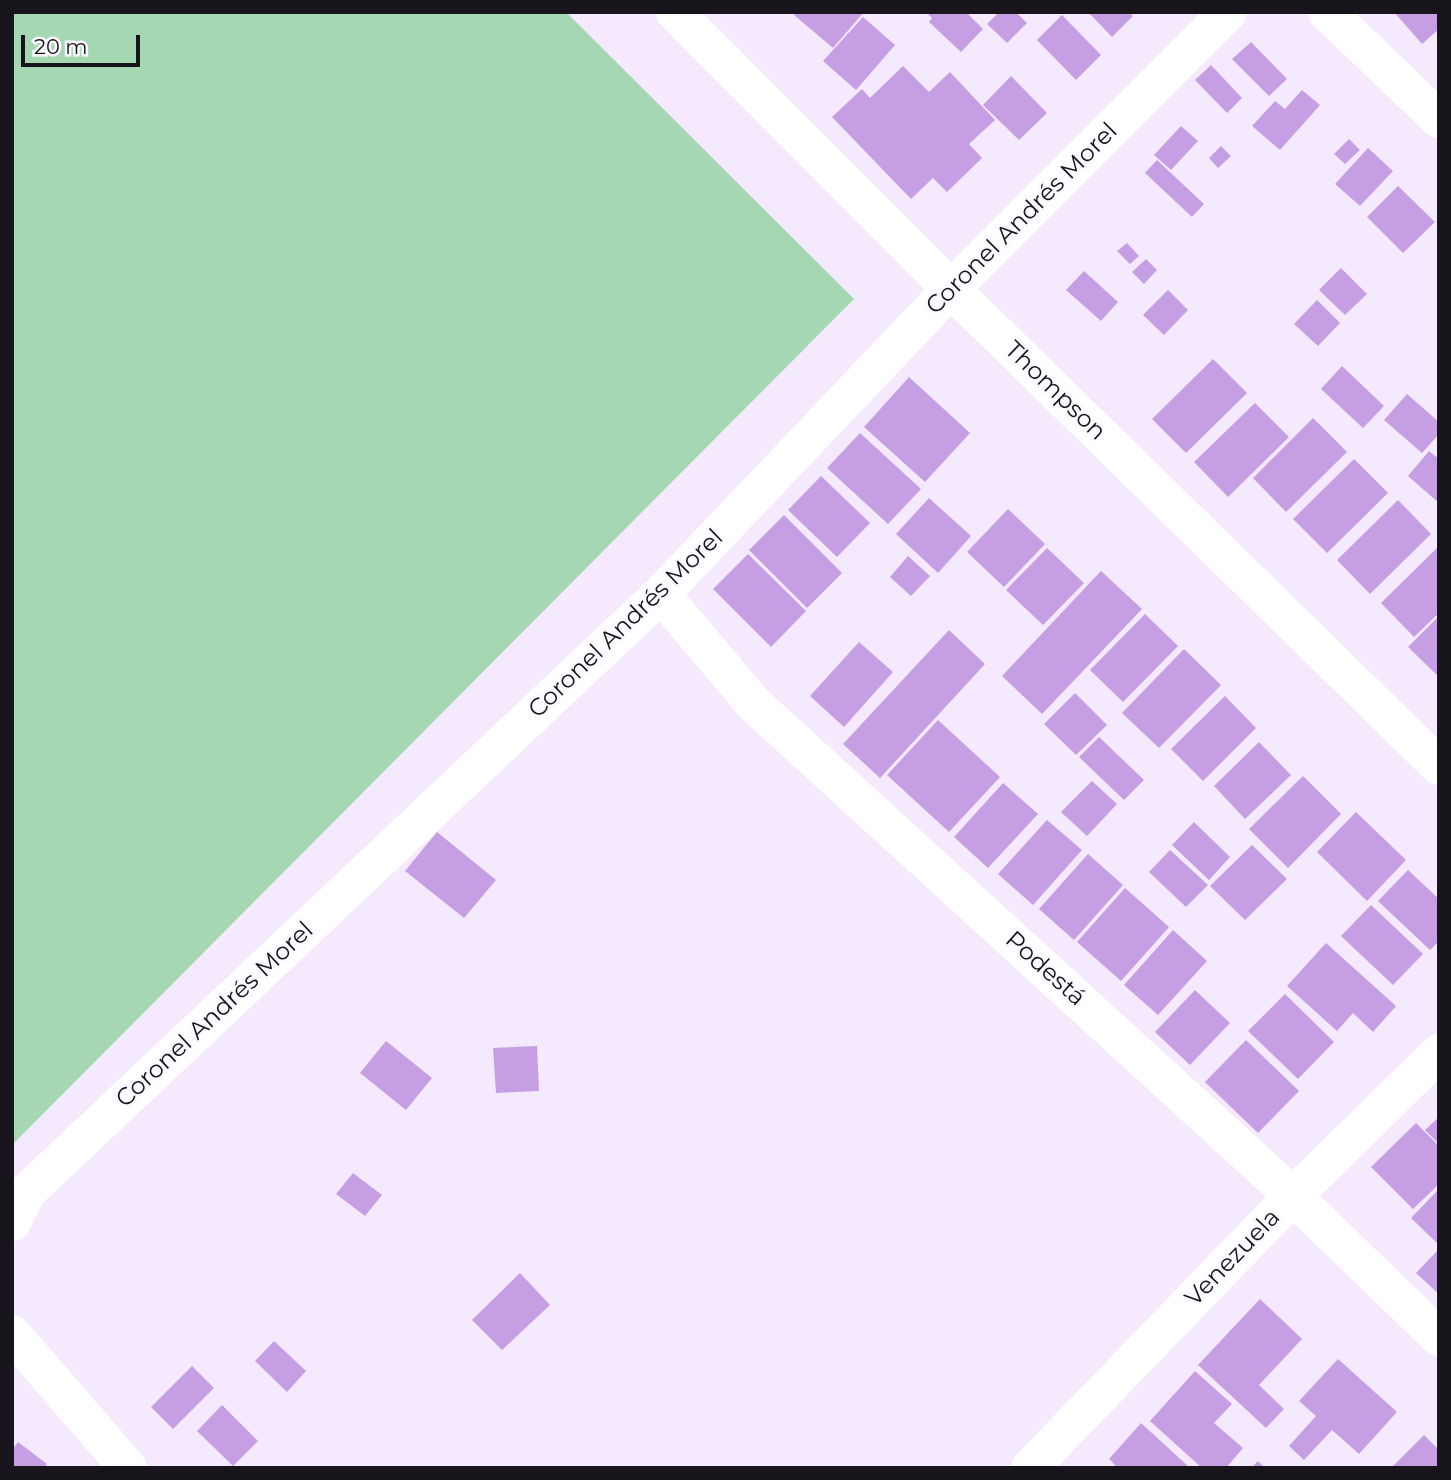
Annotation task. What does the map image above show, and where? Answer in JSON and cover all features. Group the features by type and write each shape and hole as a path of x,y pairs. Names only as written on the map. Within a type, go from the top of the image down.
{"street":[{"name":"Thompson","path":"675,12 951,289 1439,766"},
{"name":"Coronel Andrés Morel","path":"12,1222 26,1193 661,594 951,289 1228,12"},
{"path":"1327,12 1439,119"},
{"name":"Podestá","path":"661,594 754,704 1293,1196 1439,1337"},
{"name":"Venezuela","path":"1031,1468 1293,1196 1439,1052"},
{"path":"13,1335 128,1468"}],"green space":[{"path":"12,12 566,12 854,299 12,1145"}],"building":[{"path":"797,12 864,12 833,48 794,15"},
{"path":"926,12 966,12 983,29 961,52 929,22 932,18"},
{"path":"999,12 1016,12 1027,23 1007,43 987,24"},
{"path":"1088,12 1128,12 1133,16 1112,37"},
{"path":"1394,12 1439,12 1439,29 1422,44"},
{"path":"1062,15 1101,55 1076,80 1037,40"},
{"path":"863,17 895,45 856,90 823,61"},
{"path":"1251,42 1287,79 1269,96 1232,59"},
{"path":"1211,65 1242,98 1227,113 1195,80"},
{"path":"903,66 929,92 950,72 995,120 969,144 982,158 947,192 933,178 911,199 832,117 862,89 870,98"},
{"path":"1011,76 1047,113 1019,140 983,105"},
{"path":"1302,90 1320,105 1280,150 1252,126 1275,101 1285,109"},
{"path":"1181,126 1198,141 1171,170 1154,155"},
{"path":"1349,139 1360,150 1345,164 1334,154"},
{"path":"1221,146 1231,156 1218,168 1209,158"},
{"path":"1368,148 1393,171 1360,206 1335,184"},
{"path":"1157,160 1204,204 1192,217 1145,173"},
{"path":"1398,186 1435,222 1403,253 1367,217"},
{"path":"1127,243 1139,256 1130,264 1117,251"},
{"path":"1146,259 1157,270 1144,284 1132,272"},
{"path":"1341,268 1367,294 1345,315 1319,290"},
{"path":"1084,271 1118,302 1101,321 1066,290"},
{"path":"1168,290 1188,310 1164,335 1143,315"},
{"path":"1317,300 1340,323 1318,346 1294,324"},
{"path":"1213,359 1247,393 1186,453 1152,419"},
{"path":"1342,366 1384,406 1363,428 1321,389"},
{"path":"909,377 970,433 925,482 864,427"},
{"path":"1407,394 1439,422 1439,434 1422,453 1384,420"},
{"path":"1255,403 1289,437 1228,497 1194,462"},
{"path":"1313,418 1347,452 1286,512 1253,478"},
{"path":"860,433 921,489 888,524 827,468"},
{"path":"1429,451 1439,459 1439,503 1408,476"},
{"path":"1354,459 1388,493 1327,553 1293,519"},
{"path":"821,476 870,523 837,557 788,510"},
{"path":"929,498 971,536 938,573 896,534"},
{"path":"1398,500 1431,534 1370,594 1337,560"},
{"path":"1008,509 1045,544 1004,587 967,552"},
{"path":"784,515 842,573 807,608 749,550"},
{"path":"1439,546 1439,613 1414,637 1381,603"},
{"path":"1047,548 1084,583 1043,625 1006,590"},
{"path":"748,554 806,611 771,647 713,589"},
{"path":"908,556 930,576 911,596 890,577"},
{"path":"1101,571 1142,609 1042,714 1002,676"},
{"path":"1145,614 1178,646 1123,702 1090,670"},
{"path":"1439,616 1439,677 1408,647"},
{"path":"949,630 985,664 880,778 843,744"},
{"path":"859,642 893,672 844,727 810,696"},
{"path":"1184,649 1221,685 1159,748 1122,713"},
{"path":"1075,693 1107,725 1076,755 1044,724"},
{"path":"1225,696 1256,728 1203,781 1171,749"},
{"path":"938,720 1000,777 949,832 887,775"},
{"path":"1099,737 1144,780 1124,800 1079,757"},
{"path":"1259,742 1291,775 1245,819 1214,786"},
{"path":"1303,776 1341,814 1288,868 1249,829"},
{"path":"1092,781 1117,804 1087,836 1061,812"},
{"path":"1003,783 1038,814 988,868 954,837"},
{"path":"1356,812 1406,860 1367,901 1317,852"},
{"path":"1047,820 1082,850 1033,905 998,874"},
{"path":"1194,822 1230,857 1209,880 1172,845"},
{"path":"437,832 496,880 464,918 405,871"},
{"path":"1252,845 1287,879 1245,920 1210,886"},
{"path":"1170,850 1208,885 1186,907 1149,872"},
{"path":"1088,854 1123,885 1074,940 1039,909"},
{"path":"1408,870 1439,899 1439,941 1430,950 1378,901"},
{"path":"1125,888 1169,927 1121,981 1077,942"},
{"path":"1371,905 1423,954 1393,985 1341,936"},
{"path":"1173,930 1207,961 1158,1015 1124,985"},
{"path":"1326,943 1396,1006 1373,1032 1353,1013 1337,1031 1287,986"},
{"path":"1195,990 1230,1023 1190,1065 1155,1032"},
{"path":"1285,994 1334,1042 1298,1079 1248,1031"},
{"path":"1246,1040 1299,1091 1258,1133 1205,1082"},
{"path":"386,1041 432,1078 406,1110 360,1073"},
{"path":"537,1046 539,1091 496,1093 493,1048"},
{"path":"1439,1117 1439,1144 1425,1130"},
{"path":"1416,1123 1439,1146 1439,1184 1413,1209 1371,1167"},
{"path":"353,1173 382,1195 365,1216 336,1194"},
{"path":"1439,1189 1439,1245 1411,1218"},
{"path":"1439,1249 1439,1294 1416,1273"},
{"path":"520,1273 550,1305 502,1350 472,1320"},
{"path":"1260,1299 1302,1339 1259,1385 1284,1409 1266,1428 1198,1365"},
{"path":"274,1341 306,1371 287,1392 255,1361"},
{"path":"1338,1359 1397,1412 1359,1454 1332,1430 1304,1460 1289,1446 1316,1416 1299,1401"},
{"path":"192,1366 214,1388 173,1429 151,1407"},
{"path":"1195,1371 1232,1404 1214,1423 1243,1448 1226,1468 1202,1468 1150,1421"},
{"path":"222,1405 258,1441 233,1466 197,1431"},
{"path":"1141,1423 1190,1468 1118,1468 1109,1459"},
{"path":"1424,1435 1439,1450 1439,1468 1391,1468"},
{"path":"18,1442 47,1464 44,1468 12,1468 12,1450"},
{"path":"1258,1461 1265,1468 1251,1468"}]}
